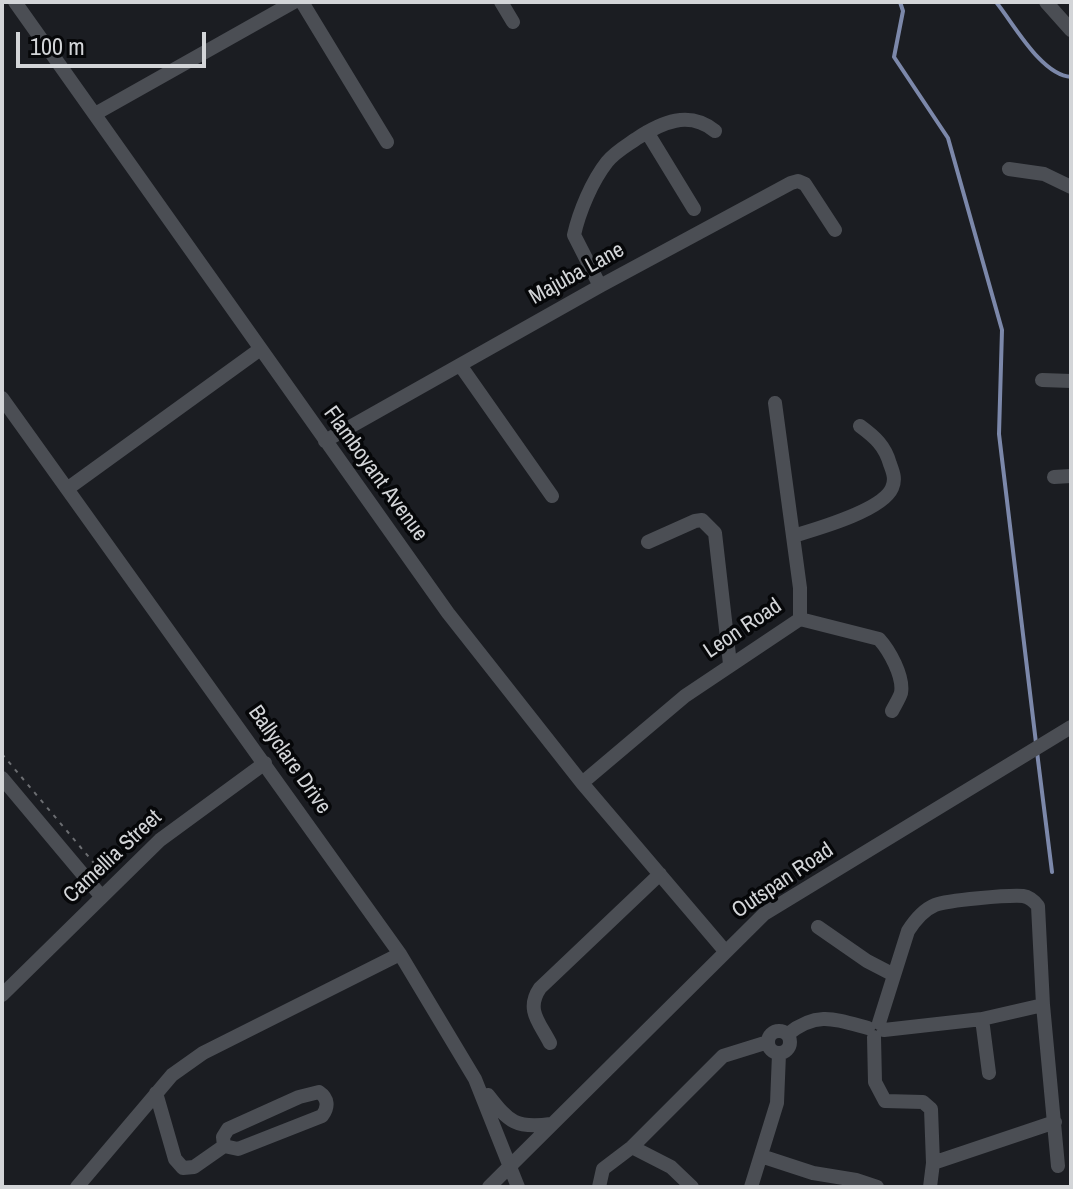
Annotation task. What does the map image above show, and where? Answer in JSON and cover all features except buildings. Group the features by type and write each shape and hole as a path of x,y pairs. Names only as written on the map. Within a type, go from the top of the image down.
{"street":[{"name":"Flamboyant Avenue","path":"15,2 448,613 582,783 725,951"},
{"path":"95,114 294,2"},
{"path":"302,2 387,142"},
{"path":"501,2 513,22"},
{"path":"1046,2 1071,30"},
{"path":"600,286 574,235 597,177 606,163 615,153 647,132 678,119 699,122 715,131"},
{"path":"647,132 694,209"},
{"path":"1009,169 1044,174 1071,187"},
{"name":"Majuba Lane","path":"325,441 600,286 798,181 805,184 835,230"},
{"path":"67,489 259,350"},
{"path":"460,365 552,496"},
{"path":"1042,380 1071,381"},
{"name":"Ballyclare Drive","path":"2,398 400,954 475,1079 518,1187"},
{"name":"Leon Road","path":"582,783 685,696 800,619 800,588 775,403"},
{"path":"793,536 835,524 884,498 891,490 894,475 886,450 877,438 860,426"},
{"path":"1054,477 1071,476"},
{"path":"648,542 702,520 715,533 730,664"},
{"path":"800,619 879,639 888,648 901,683 901,691 892,711"},
{"name":"Outspan Road","path":"489,1187 752,924 778,905 1071,727"},
{"name":"Camellia Street","path":"2,995 101,896 178,825 265,763"},
{"path":"2,778 101,896"},
{"path":"550,1043 532,1006 533,998 660,874"},
{"path":"930,1187 933,1163 931,1109 923,1102 885,1101 875,1082 876,1030 908,931 926,910 944,903 1023,896 1038,906 1043,1005 1058,1166"},
{"path":"818,927 867,961 894,975"},
{"path":"77,1187 179,1069 193,1059 400,954"},
{"path":"599,1187 603,1169 632,1147 723,1056 768,1042 775,1032 788,1034 810,1021 829,1018 876,1030 982,1019 1043,1005"},
{"path":"982,1019 989,1073"},
{"path":"779,1054 790,1047 788,1034"},
{"path":"768,1042 771,1050 779,1054"},
{"path":"751,1187 777,1103 779,1054"},
{"path":"475,1079 511,1122 532,1127 551,1124"},
{"path":"156,1093 175,1159 183,1168 194,1167 224,1146 238,1149 322,1116 327,1110 326,1102 319,1092 299,1097 228,1129 223,1137 224,1146"},
{"path":"933,1163 1055,1122"},
{"path":"632,1147 671,1167 692,1187"},
{"path":"761,1156 813,1173 877,1187"}],"path":[{"path":"2,754 107,878"}],"waterway":[{"path":"900,2 903,11 894,57 948,138 1002,330 999,434 1036,743"},
{"path":"996,2 1039,58 1049,68 1071,77"},
{"path":"1037,752 1052,872"}]}
